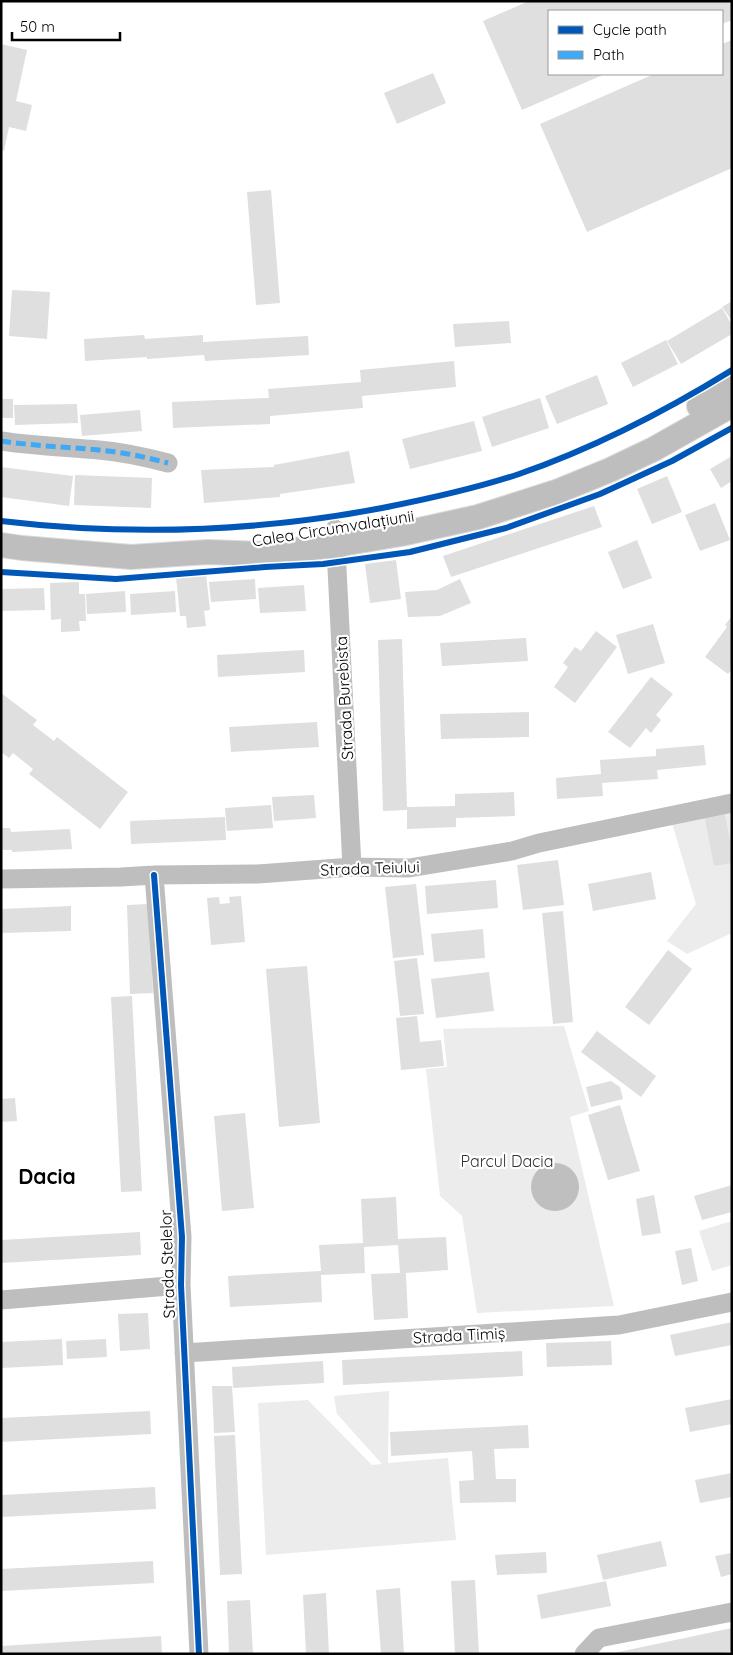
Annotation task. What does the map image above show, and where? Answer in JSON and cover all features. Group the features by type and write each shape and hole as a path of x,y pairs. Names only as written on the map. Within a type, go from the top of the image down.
{"main road":[{"name":"Calea Circumvalațiunii","path":"1,544 22,548 131,556 208,552 260,554 336,537 398,519 497,495 541,480 603,455 638,438 732,386"},
{"name":"Calea Circumvalațiunii","path":"336,537 427,529 478,517 528,502 584,481 654,449 732,405"}],"street":[{"path":"1,441 38,446 100,450 168,463"},
{"name":"Strada Burebista","path":"336,537 352,867"},
{"name":"Strada Teiului","path":"1,879 258,874 352,867 409,868 503,853 539,843 732,803"},
{"name":"Strada Stelelor","path":"154,875 182,1237 184,1353 199,1654"},
{"path":"1,1300 182,1285"},
{"name":"Strada Timiș","path":"184,1353 619,1325 732,1302"},
{"path":"584,1654 599,1638 732,1612"}],"green space":[{"path":"732,809 732,933 687,954 667,941 696,904 671,820"},
{"name":"Parcul Dacia","path":"564,1026 589,1111 570,1117 614,1306 477,1313 462,1216 440,1196 426,1069 447,1067 443,1029"},
{"path":"732,1221 732,1265 712,1271 699,1231"},
{"path":"389,1391 388,1463 448,1458 456,1540 266,1555 258,1403 308,1400 372,1465 382,1464 337,1414 334,1396"}],"shaded area":[{"path":"555,1163 564,1165 572,1170 577,1178 579,1187 577,1196 572,1204 564,1209 555,1211 546,1209 538,1204 533,1196 531,1187 533,1178 538,1170 546,1165"}],"building":[{"path":"529,1 732,1 732,20 723,24 723,10 548,10 548,75 603,75 522,110 483,21"},
{"path":"732,40 732,168 587,232 540,124 652,75 723,75 723,44"},
{"path":"1,44 27,50 16,101 32,105 26,131 9,127 4,151 1,150"},
{"path":"433,73 446,103 397,124 384,93"},
{"path":"271,190 280,303 256,305 247,192"},
{"path":"12,290 50,292 47,339 9,336"},
{"path":"732,301 732,321 722,307"},
{"path":"722,308 732,325 732,334 681,364 667,341"},
{"path":"509,321 511,343 455,347 453,324"},
{"path":"144,335 145,339 203,335 203,342 308,336 309,355 205,361 204,355 85,361 84,339"},
{"path":"666,340 678,364 633,387 621,363"},
{"path":"454,361 456,387 362,396 363,408 270,416 270,424 173,428 172,402 269,398 268,389 361,382 360,370"},
{"path":"597,375 608,404 557,424 545,396"},
{"path":"540,398 549,428 492,447 482,417"},
{"path":"1,399 13,399 13,418 1,418"},
{"path":"77,404 78,423 15,425 14,405"},
{"path":"140,410 142,431 82,436 80,415"},
{"path":"474,421 482,451 410,469 402,439"},
{"path":"349,451 355,483 280,494 280,497 204,503 201,470 274,467 274,465"},
{"path":"732,456 732,481 721,488 710,469"},
{"path":"1,467 73,476 69,506 1,497"},
{"path":"75,475 152,478 151,508 74,505"},
{"path":"667,476 682,512 652,524 637,489"},
{"path":"715,503 730,540 700,551 685,515"},
{"path":"594,506 602,527 451,577 443,556"},
{"path":"637,540 652,578 623,589 608,552"},
{"path":"396,560 401,599 370,603 365,564"},
{"path":"206,574 210,610 204,611 206,626 187,628 186,616 180,616 176,577"},
{"path":"255,579 256,599 211,602 209,582"},
{"path":"460,579 471,603 440,616 408,617 405,592 437,590"},
{"path":"79,582 79,594 85,594 86,621 79,621 80,631 61,632 61,619 51,620 50,583"},
{"path":"304,585 306,611 260,613 258,588"},
{"path":"44,588 45,610 2,611 2,589"},
{"path":"125,591 126,612 87,614 86,594"},
{"path":"175,591 176,612 131,615 130,594"},
{"path":"732,616 732,669 728,674 705,657 727,627 725,625"},
{"path":"653,624 665,663 628,674 616,635"},
{"path":"596,631 617,647 575,703 554,687 568,667 563,663 575,647 581,651"},
{"path":"526,638 528,661 442,666 440,643"},
{"path":"402,639 407,807 455,806 455,794 514,792 515,816 456,818 456,827 407,829 407,810 383,811 378,640"},
{"path":"304,650 305,672 218,677 217,655"},
{"path":"651,677 673,694 656,715 661,720 651,733 646,728 630,748 608,732"},
{"path":"1,693 37,720 33,725 54,741 57,737 128,792 100,829 29,774 33,769 13,753 9,758 1,752"},
{"path":"529,712 529,737 441,739 440,714"},
{"path":"317,722 319,747 231,752 229,727"},
{"path":"704,745 706,765 657,770 658,779 602,783 603,796 557,799 556,778 601,774 600,760 656,756 656,749"},
{"path":"314,795 316,818 274,821 272,797"},
{"path":"271,805 273,828 227,831 225,808"},
{"path":"724,810 732,850 732,863 714,866 704,814"},
{"path":"225,817 226,840 131,844 130,821"},
{"path":"1,828 10,828 11,832 70,829 72,849 12,852 12,850 1,850"},
{"path":"558,860 564,905 523,910 517,865"},
{"path":"651,872 656,899 593,911 588,884"},
{"path":"496,880 498,908 427,914 425,886"},
{"path":"416,884 424,955 393,958 385,887"},
{"path":"241,896 245,942 211,945 207,898 219,897 220,904 230,903 229,897"},
{"path":"149,904 153,993 130,994 127,905"},
{"path":"71,906 71,931 1,933 1,909"},
{"path":"563,911 573,1022 553,1024 542,913"},
{"path":"483,929 485,958 434,962 431,934"},
{"path":"668,950 692,969 649,1025 625,1007"},
{"path":"417,958 424,1014 400,1016 394,961"},
{"path":"307,966 320,1123 279,1127 266,969"},
{"path":"489,972 494,1011 436,1018 431,979"},
{"path":"132,996 142,1191 121,1192 111,997"},
{"path":"417,1016 420,1042 441,1040 444,1066 401,1070 396,1018"},
{"path":"597,1031 656,1076 641,1097 581,1052"},
{"path":"611,1081 620,1087 623,1099 591,1107 586,1087"},
{"path":"15,1098 17,1121 1,1122 1,1099"},
{"path":"620,1105 640,1171 608,1180 588,1115"},
{"path":"245,1113 254,1208 222,1211 214,1116"},
{"path":"732,1185 732,1212 702,1220 694,1196"},
{"path":"654,1195 661,1233 642,1236 636,1199"},
{"path":"396,1197 398,1239 446,1237 448,1270 406,1273 408,1318 374,1320 371,1274 400,1273 398,1245 364,1247 365,1273 321,1275 322,1302 230,1307 228,1276 321,1271 319,1245 363,1243 361,1199"},
{"path":"140,1232 141,1255 1,1263 1,1240"},
{"path":"691,1248 698,1281 682,1285 675,1251"},
{"path":"148,1313 150,1349 120,1351 118,1314"},
{"path":"732,1322 732,1345 675,1356 670,1335"},
{"path":"62,1339 63,1365 1,1368 1,1342"},
{"path":"106,1339 107,1357 67,1359 66,1341"},
{"path":"611,1341 612,1365 547,1367 546,1343"},
{"path":"522,1351 523,1376 343,1385 342,1360"},
{"path":"323,1361 324,1383 233,1388 232,1367"},
{"path":"212,1386 232,1386 235,1432 214,1433"},
{"path":"732,1399 732,1424 690,1432 685,1408"},
{"path":"150,1411 151,1434 1,1442 1,1418"},
{"path":"528,1425 529,1448 494,1449 496,1479 516,1479 516,1502 460,1503 459,1481 474,1480 472,1451 391,1456 390,1432"},
{"path":"235,1435 242,1574 220,1575 214,1436"},
{"path":"732,1473 732,1497 700,1503 695,1480"},
{"path":"155,1487 156,1509 1,1517 1,1495"},
{"path":"661,1541 667,1566 603,1580 597,1555"},
{"path":"546,1552 547,1573 497,1575 495,1555"},
{"path":"732,1553 732,1574 721,1577 715,1556"},
{"path":"153,1561 154,1583 1,1591 1,1569"},
{"path":"475,1580 479,1654 455,1654 451,1581"},
{"path":"606,1581 611,1606 541,1619 537,1595"},
{"path":"400,1588 404,1654 381,1654 376,1590"},
{"path":"326,1593 329,1654 306,1654 303,1595"},
{"path":"250,1600 253,1654 229,1654 227,1601"},
{"path":"732,1628 732,1651 719,1654 609,1654"},
{"path":"161,1636 162,1654 1,1654 1,1646"}],"marked path":[{"path":"1,441 108,451 168,463"}],"cycle path":[{"path":"1,521 96,529 192,529 240,527 287,522 399,505 502,479 547,464 601,441 654,415 732,370"},
{"path":"1,572 116,579 323,564 410,552 506,528 600,494 672,461 732,428"},
{"path":"154,875 182,1237 181,1285 199,1654"}],"district":[{"name":"Dacia","path":"47,1177"}]}
